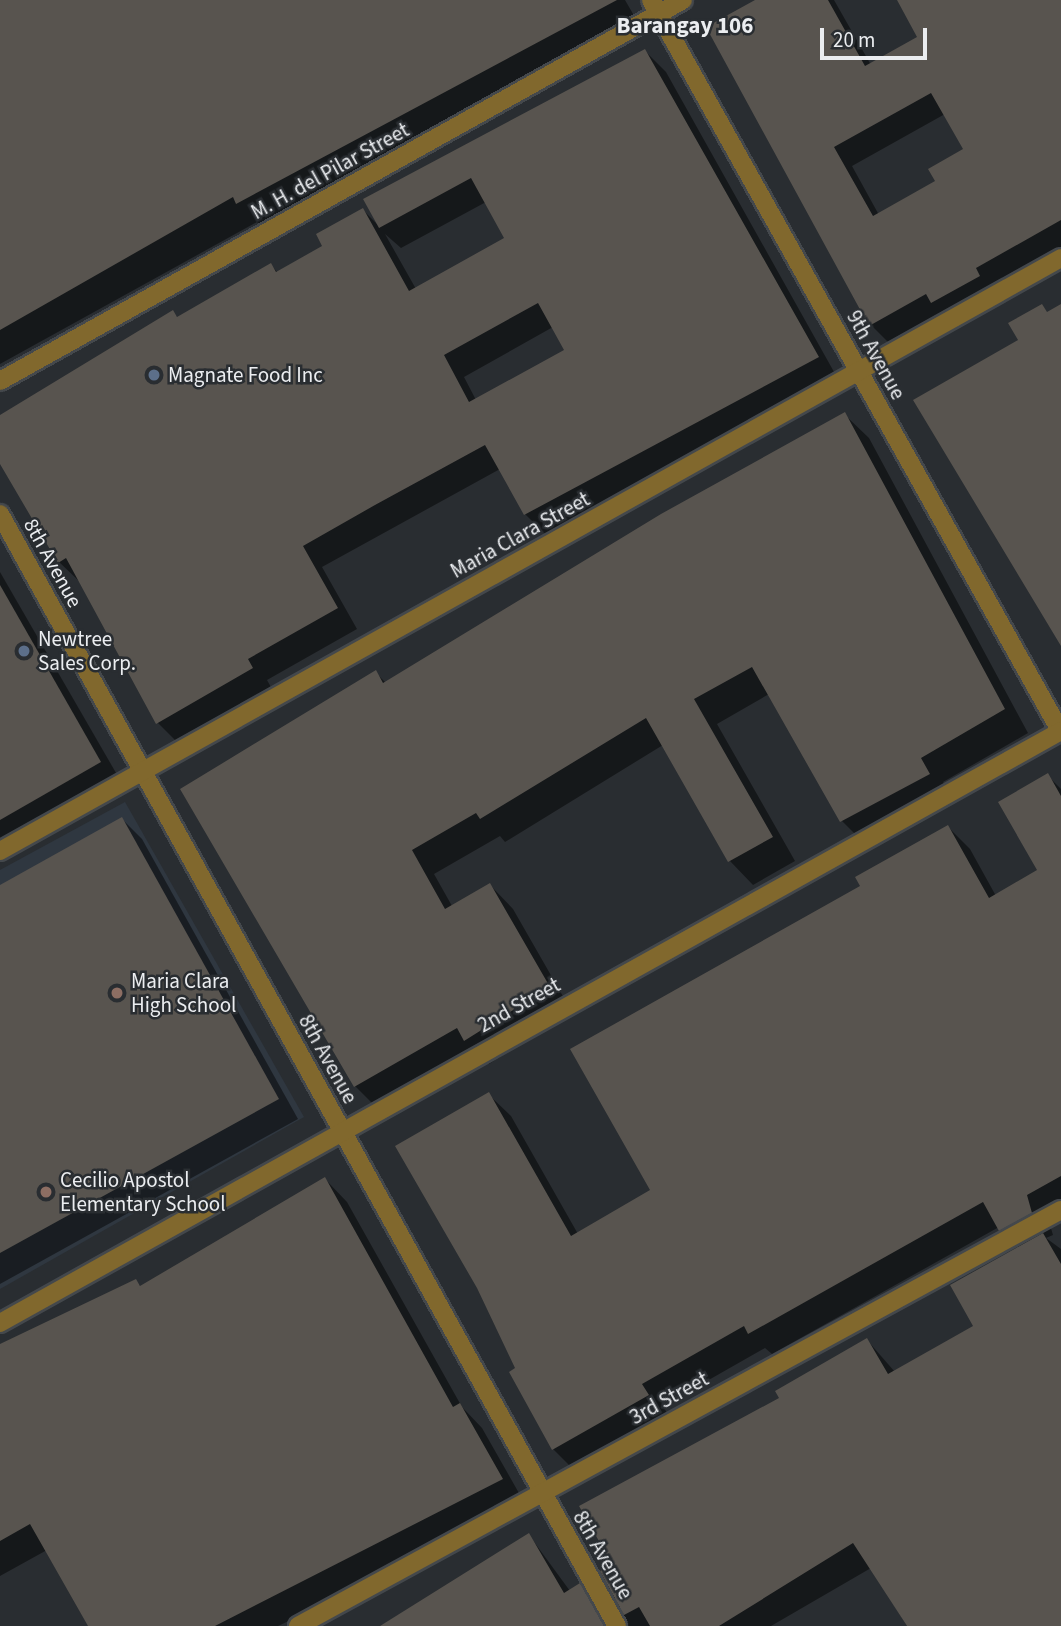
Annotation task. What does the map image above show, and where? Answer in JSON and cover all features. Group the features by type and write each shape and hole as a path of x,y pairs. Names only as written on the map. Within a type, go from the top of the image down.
{"street":[{"name":"M. H. del Pilar Street","path":"0,381 655,7 683,0"},
{"name":"9th Avenue","path":"655,7 1061,731"},
{"name":"Maria Clara Street","path":"0,851 1061,258"},
{"name":"8th Avenue","path":"0,514 617,1626"},
{"name":"2nd Street","path":"0,1323 341,1130 1061,731"},
{"name":"3rd Street","path":"299,1626 1061,1210"}],"shaded area":[{"name":"Maria Clara High School","path":"125,802 304,1117 0,1289 0,870"}],"building":[{"path":"0,0 617,0 236,204 233,197 0,330"},
{"path":"755,0 828,0 865,66 917,37 897,0 1061,0 1061,220 976,268 980,276 931,303 926,294 869,326 706,27","holes":["931,93 963,149 928,169 935,181 873,216 834,147"]},
{"path":"645,49 819,357 524,515 485,445 375,505 303,546 338,608 248,659 253,668 156,724 66,558 58,563 0,464 0,415 173,310 177,317 271,263 276,272 322,246 316,234 363,208 409,291 504,238 471,178 379,228 363,199","holes":["538,303 564,350 469,402 444,355"]},
{"path":"1042,304 1047,312 1061,304 1061,646 913,400 1018,340 1008,323"},
{"path":"845,412 1005,709 921,758 930,774 840,822 752,667 694,699 773,837 728,862 646,718 480,819 476,813 412,850 445,909 490,883 550,987 464,1041 457,1028 354,1087 180,789 376,670 383,683 661,514"},
{"path":"0,585 101,762 0,820"},
{"path":"1048,773 1061,796 1061,1176 1027,1195 1032,1213 999,1231 983,1202 748,1334 744,1326 642,1384 649,1395 552,1450 509,1372 515,1368 477,1288 395,1146 489,1092 571,1236 650,1190 570,1049 860,886 855,877 948,825 989,898 1037,870 998,802"},
{"name":"Maria Clara High School","path":"122,817 279,1099 0,1253 0,885"},
{"path":"325,1177 453,1407 460,1403 503,1479 215,1626 88,1626 30,1524 0,1541 0,1344 136,1279 140,1286"},
{"path":"1043,1233 1061,1264 1061,1626 907,1626 853,1543 719,1626 650,1626 639,1607 624,1615 600,1571 612,1564 579,1506 779,1398 775,1391 867,1338 888,1374 973,1326 950,1285"},
{"path":"529,1533 564,1593 580,1583 604,1626 380,1626"}],"place":[{"name":"Magnate Food Inc","path":"154,375"},
{"name":"Newtree Sales Corp.","path":"24,651"},
{"name":"Maria Clara High School","path":"117,993"},
{"name":"Cecilio Apostol Elementary School","path":"46,1192"}],"district":[{"name":"Barangay 106","path":"685,26"}]}
